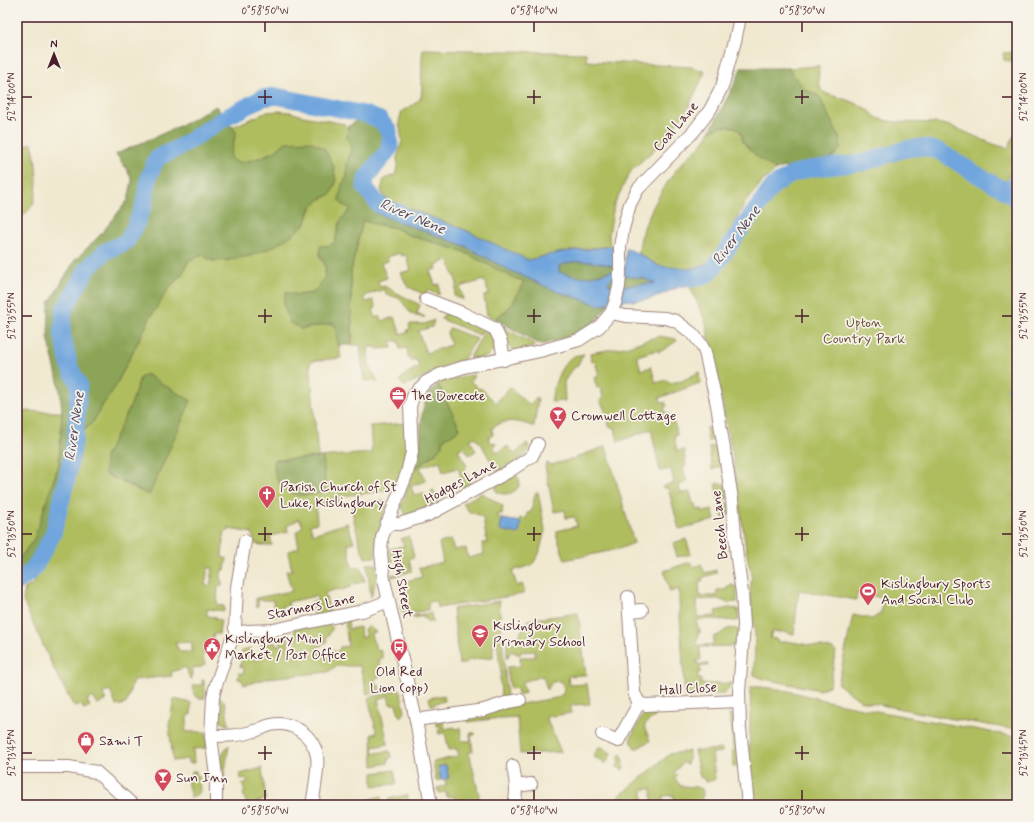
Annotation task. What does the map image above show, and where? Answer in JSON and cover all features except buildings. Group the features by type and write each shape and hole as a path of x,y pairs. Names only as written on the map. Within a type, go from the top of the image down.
{"street":[{"name":"Coal Lane","path":"613,308 620,274 620,247 630,204 638,189 694,132 710,110 722,87 740,17"},
{"path":"426,299 437,309 467,315 495,329 501,342 504,360"},
{"name":"High Street","path":"431,805 416,720 389,601 381,553 382,536 407,473 412,452 410,406 414,394 426,382 439,375 464,367 504,360 554,348 579,340 599,327 613,308"},
{"name":"Beech Lane","path":"613,308 625,316 665,318 676,321 693,334 705,352 717,405 732,499 737,559 742,594 744,625 739,701 740,728 748,805"},
{"name":"Hodges Lane","path":"386,524 399,524 428,515 508,472 532,456 538,444"},
{"path":"216,805 216,776 211,736 212,712 216,685 231,641 237,633 235,628 237,587 245,541"},
{"path":"602,734 618,741 639,703 634,693 628,597"},
{"name":"Starmers Lane","path":"237,633 273,630 362,611 389,601"},
{"path":"629,611 642,610"},
{"path":"416,720 484,710 520,700"},
{"name":"Hall Close","path":"639,703 646,705 739,701"},
{"path":"211,736 235,735 253,732 271,725 282,724 292,726 302,731 310,740 317,756 312,805"},
{"path":"513,766 516,786 514,805"},
{"path":"17,768 69,768 96,772 133,805"},
{"path":"516,786 531,784"}],"green space":[{"path":"423,49 586,53 586,61 692,67 705,72 687,110 659,145 632,170 627,178 614,205 609,235 610,246 562,252 528,261 465,230 401,206 385,198 381,190 384,179 395,175 398,165 397,158 402,141 399,121 402,111 413,105 421,98"},
{"path":"1017,52 1017,62 1004,60 1003,53"},
{"path":"819,66 820,85 825,93 857,104 871,112 877,118 893,122 926,122 942,124 1008,148 1017,127 1016,156 1010,175 1005,182 1002,182 945,150 919,144 903,146 857,160 826,161 835,155 840,138 819,96 804,89 788,68"},
{"path":"741,68 788,68 804,89 819,96 840,142 841,148 837,153 826,160 809,164 791,171 783,167 776,170 755,155 743,142 741,133 735,127 721,126 710,131 734,85"},
{"path":"216,106 236,132 230,157 238,163 256,159 274,152 286,142 310,141 324,148 333,165 336,182 331,194 320,199 310,209 306,223 292,235 271,248 250,256 229,260 212,261 203,255 189,260 182,274 169,288 150,318 115,387 93,422 75,439 53,534 31,572 17,582 17,562 34,539 59,464 62,412 60,390 48,337 49,303 75,260 101,234 128,200 132,180 116,154 182,125"},
{"path":"267,112 290,112 345,124 348,127 347,138 352,149 347,163 347,177 342,185 351,209 340,221 335,242 319,255 325,271 321,284 313,293 297,295 301,329 335,323 341,358 312,361 310,363 318,457 372,453 370,426 407,423 409,437 401,478 395,486 386,491 340,496 339,504 326,504 316,507 317,523 310,525 313,534 347,523 354,542 348,544 352,567 361,567 365,581 350,585 351,587 338,591 337,589 325,593 330,615 315,617 311,602 318,601 316,596 288,602 289,605 282,606 284,614 274,616 273,600 258,600 258,606 256,607 256,598 292,591 286,571 292,570 288,551 299,548 296,532 303,526 299,519 287,526 288,532 270,536 272,545 255,544 252,533 229,529 229,531 224,532 222,558 227,558 225,570 222,570 220,580 222,581 222,586 218,586 217,605 224,606 224,611 207,609 207,616 216,617 215,619 221,620 219,634 214,634 209,644 205,643 203,658 205,664 202,667 192,668 192,679 190,679 186,667 171,672 172,676 133,680 126,704 116,706 110,690 103,693 106,701 97,704 93,697 87,700 90,707 84,710 81,704 74,707 53,667 23,601 25,588 32,585 55,543 73,486 84,431 93,422 115,387 150,318 169,288 182,274 189,260 203,255 212,261 306,223 314,204 331,194 336,182 333,165 286,142 274,152 238,164 230,157 236,132 232,127","holes":["146,374 161,468 149,494 105,474 120,429 131,405 140,378","208,568 213,568 210,586 205,585","192,642 192,652 180,652 175,643"]},
{"path":"364,114 380,120 389,131 390,148 366,178 365,187 381,206 376,213 465,246 509,270 556,291 599,305 609,304 593,324 567,337 541,345 495,319 511,306 524,281 514,278 462,251 408,235 396,228 370,223 363,220 351,271 352,345 338,345 334,323 301,329 290,323 283,304 286,292 297,295 313,293 318,287 326,272 325,264 320,255 320,246 329,246 335,242 340,221 351,209 343,205 339,200 342,185 347,177 347,163 352,149 347,138 348,127"},
{"path":"721,126 735,127 741,133 743,142 753,153 776,170 762,182 745,203 721,249 708,263 691,269 659,266 639,254 643,231 654,204 677,169 701,144 710,131"},
{"path":"32,143 35,156 37,186 35,199 28,211 17,218 17,149"},
{"name":"Upton Country Park","path":"922,147 939,151 1003,189 1012,177 1017,165 1017,730 861,701 838,684 853,615 872,619 881,613 883,598 857,593 856,600 799,590 794,634 786,632 772,632 770,638 777,639 778,642 786,641 833,649 836,652 830,685 820,690 764,679 754,675 755,634 750,592 752,574 748,562 732,453 706,323 690,287 704,283 714,277 727,260 774,185 793,174 809,169 862,163 905,149"},
{"path":"363,220 370,223 396,228 408,235 462,251 514,278 524,281 511,306 495,319 487,315 484,296 489,294 484,280 460,287 463,300 454,296 457,283 448,260 436,265 437,269 430,271 435,285 439,284 439,295 427,290 425,295 407,286 401,273 411,270 406,255 401,256 400,253 387,257 388,261 381,263 387,278 378,281 380,287 384,286 420,305 417,313 425,317 419,317 412,314 399,298 387,295 384,289 365,296 364,298 367,302 373,300 376,308 373,310 376,318 380,316 383,321 394,317 401,334 408,333 407,330 410,329 409,324 425,324 434,320 432,327 418,331 426,353 451,345 447,333 450,328 477,339 463,360 447,365 404,386 400,381 402,378 408,372 419,367 416,359 411,361 408,356 407,348 400,349 399,341 391,341 392,348 377,349 377,347 368,347 369,365 378,382 364,380 360,345 352,345 351,271"},
{"path":"581,261 597,262 619,268 603,274 583,277 559,272 559,265"},
{"path":"622,275 642,278 656,283 623,286 609,285 609,280"},
{"path":"446,312 485,328 480,335 441,319"},
{"path":"500,326 536,346 520,350 511,349 508,346"},
{"path":"486,329 490,331 496,345 494,350 486,357 471,360 470,357"},
{"path":"659,336 676,339 677,341 664,350 658,352 657,350 637,356 641,370 651,367 656,383 667,380 669,383 682,381 699,372 700,383 659,398 662,403 665,402 667,406 664,408 666,414 668,413 676,428 677,435 674,435 677,451 685,450 686,466 683,467 687,482 678,485 681,493 690,492 693,504 695,504 697,510 702,509 703,512 712,510 715,520 679,529 668,488 663,488 663,486 674,483 671,469 660,471 651,429 618,442 615,428 609,426 608,417 600,400 603,398 601,387 597,388 594,378 599,376 595,361 591,362 590,353 625,347"},
{"path":"584,354 577,366 571,370 564,382 565,401 551,402 555,384 567,361 576,355"},
{"path":"146,374 191,401 149,495 105,474 105,457 131,405 140,378"},
{"path":"472,375 474,376 470,381 479,389 481,388 496,403 510,387 529,405 535,399 538,399 534,427 518,422 502,423 492,428 493,435 488,438 491,443 495,442 496,444 493,446 497,453 508,446 515,454 527,443 529,449 526,455 497,472 480,442 479,443 475,437 470,440 476,451 469,455 464,447 458,450 467,466 464,468 472,483 462,489 462,480 458,468 443,472 440,461 420,467 426,481 411,486 414,495 423,493 425,496 432,494 431,491 434,490 437,504 406,515 401,506 415,468 430,458 438,449 441,448 444,439 460,429 438,384 443,381"},
{"path":"438,384 460,429 444,439 441,448 438,449 436,453 415,468 420,446 423,409 431,392"},
{"path":"17,411 62,412 59,464 34,539 17,562"},
{"path":"706,428 715,428 718,440 708,441"},
{"path":"606,446 634,543 619,549 565,560 557,537 557,531 577,526 575,517 566,518 565,510 554,512 545,466 547,463 551,465 572,459"},
{"path":"718,446 721,466 712,470 709,447"},
{"path":"323,457 326,492 310,495 294,494 283,488 276,476 274,460"},
{"path":"516,475 519,480 519,484 515,491 505,494 496,491 495,487"},
{"path":"721,483 726,486 728,498 719,501 715,484"},
{"path":"538,492 545,530 539,554 532,565 512,571 517,586 522,584 525,591 523,594 438,608 437,601 428,602 428,610 405,614 403,613 400,607 408,604 403,582 422,577 419,568 443,562 439,543 451,540 454,550 466,548 468,558 484,554 482,543 487,543 483,518 468,511 463,503 482,493 503,506 502,514 498,514 498,517 502,519 500,530 521,522 519,521 520,518 526,519 527,513 531,512 535,494"},
{"path":"382,501 388,503 377,536 375,557 365,558 359,542 352,506 359,503"},
{"path":"729,503 728,517 723,518 720,505"},
{"path":"409,536 414,557 409,559 412,571 392,577 390,575 398,574 398,572 402,571 401,567 405,566 405,564 403,564 403,560 389,562 389,549 404,546 401,539"},
{"path":"686,539 691,554 677,557 673,543"},
{"path":"690,562 694,567 701,564 705,573 716,570 716,573 702,578 703,581 699,581 700,596 717,596 717,590 724,590 731,585 737,587 737,602 728,603 718,599 697,600 698,617 716,616 716,611 729,608 738,609 739,620 697,620 698,629 700,629 700,633 698,633 698,638 696,641 698,645 713,645 714,636 717,636 729,629 739,630 737,644 732,646 700,647 701,660 697,660 697,664 708,664 708,666 700,666 701,672 698,672 698,679 701,679 701,684 731,683 727,691 723,694 685,697 679,589 670,592 664,571"},
{"path":"367,564 376,564 377,577 371,597"},
{"path":"499,601 507,698 501,701 501,674 497,642 493,639 493,657 469,660 464,664 459,664 453,609"},
{"path":"431,613 433,622 428,622 423,616 413,618 412,616"},
{"path":"578,613 586,675 568,676 569,685 587,684 590,704 571,705 571,713 546,717 561,752 520,754 517,717 468,722 469,717 521,704 556,698 563,694 564,689 562,681 552,682 547,690 543,676 522,682 525,693 518,695 517,688 510,689 507,667 521,666 520,657 535,657 535,651 520,652 520,655 511,651 507,658 507,641 514,644 528,620"},
{"path":"345,620 348,621 349,629 360,627 361,638 366,637 364,629 368,626 376,632 371,633 372,637 377,650 380,649 383,658 379,659 379,677 375,678 375,685 379,685 380,691 367,694 360,666 336,666 328,672 268,678 244,685 242,680 238,679 239,673 243,674 244,668 240,667 242,658 240,657 243,650 251,648 254,660 262,659 260,645 275,642 276,645 281,645 280,639 288,637 289,656 294,656 296,640 294,629 328,623 333,628 326,638 327,642 317,647 318,653 333,650 333,652 339,651 340,647 348,646"},
{"path":"202,680 204,680 205,698 199,698 194,695 193,685 202,685"},
{"path":"751,687 772,688 855,707 1017,737 1017,805 754,805 749,755"},
{"path":"400,689 405,712 400,717 396,704 390,704 388,696 378,699 388,744 373,747 374,753 390,751 392,757 389,758 388,763 373,766 372,734 377,733 368,698"},
{"path":"444,695 445,701 431,705 429,698"},
{"path":"219,696 225,702 229,725 224,724 219,718"},
{"path":"174,699 191,703 191,715 187,716 187,727 184,730 189,732 206,732 207,748 193,749 194,763 189,763 189,759 173,761 169,725"},
{"path":"655,712 656,716 645,725 645,730 650,741 636,749 630,739 644,713"},
{"path":"729,714 734,719 741,767 733,767 732,729"},
{"path":"440,721 444,723 445,729 454,727 455,729 460,728 462,741 471,741 470,733 475,733 475,735 471,735 473,751 469,752 479,795 478,801 468,805 452,805 456,804 454,796 447,797 446,792 439,793 437,788 446,786 445,779 448,778 446,765 438,767 441,780 436,781 433,762 459,756 457,749 449,750 445,733 439,734 438,730 441,729 440,726 437,726 436,722"},
{"path":"229,745 224,778 221,778 220,764 223,752"},
{"path":"600,746 611,753 605,764 593,756"},
{"path":"722,749 722,752 712,753 715,778 714,780 706,782 706,780 700,777 694,751"},
{"path":"689,751 689,760 686,765 684,762 674,772 677,776 674,778 681,786 702,789 703,794 700,804 674,805 674,795 663,796 663,804 652,804 652,789 643,789 643,800 636,800 635,805 568,805 568,801 616,799 670,754"},
{"path":"621,754 624,761 623,770 617,767 619,762 618,759"},
{"path":"262,768 266,799 247,805 242,784 247,783 248,781 245,778 241,779 240,774"},
{"path":"394,770 397,784 373,786 373,773"},
{"path":"192,771 196,771 196,776 199,776 200,792 191,798 187,781 190,780"},
{"path":"407,795 409,802 418,801 418,804 384,805 389,803 388,799"},
{"path":"381,796 383,805 362,805 361,802"}],"water":[{"path":"385,198 401,206 465,230 528,260 562,252 614,246 614,266 579,261 559,266 559,272 581,277 593,276 614,270 613,278 608,282 609,285 613,285 609,304 599,305 556,291 509,270 465,246 376,213"},
{"path":"626,248 659,266 691,269 708,263 719,271 714,277 704,283 679,287 650,299 634,301 626,300 621,302 623,286 655,283 642,278 624,276"},
{"path":"502,519 521,522 519,534 500,530"},
{"path":"446,765 449,778 441,780 438,767"}],"waterway":[{"name":"River Nene","path":"17,582 31,572 53,534 75,439 79,385 70,368 62,333 64,310 88,268 106,251 126,242 133,231 144,205 149,176 157,158 178,148 225,118 262,98 276,96 364,114 380,120 389,131 390,148 366,178 365,187 378,204 402,214"},
{"name":"River Nene","path":"694,279 707,275 719,261 774,185 793,174 809,169 862,163 905,149 922,147 939,151 1003,189 1017,200"},
{"path":"1003,189 1012,177 1017,165"},
{"path":"1008,391 1017,374"}],"place":[{"name":"The Dovecote","path":"398,410"},
{"name":"Cromwell Cottage","path":"558,430"},
{"name":"Parish Church of St Luke, Kislingbury","path":"267,509"},
{"name":"Kislingbury Sports And Social Club","path":"868,606"},
{"name":"Kislingbury Primary School","path":"480,648"},
{"name":"Kislingbury Mini Market / Post Office","path":"212,661"},
{"name":"Old Red Lion (opp)","path":"399,662"},
{"name":"Sami T","path":"86,755"},
{"name":"Sun Inn","path":"163,792"}]}
